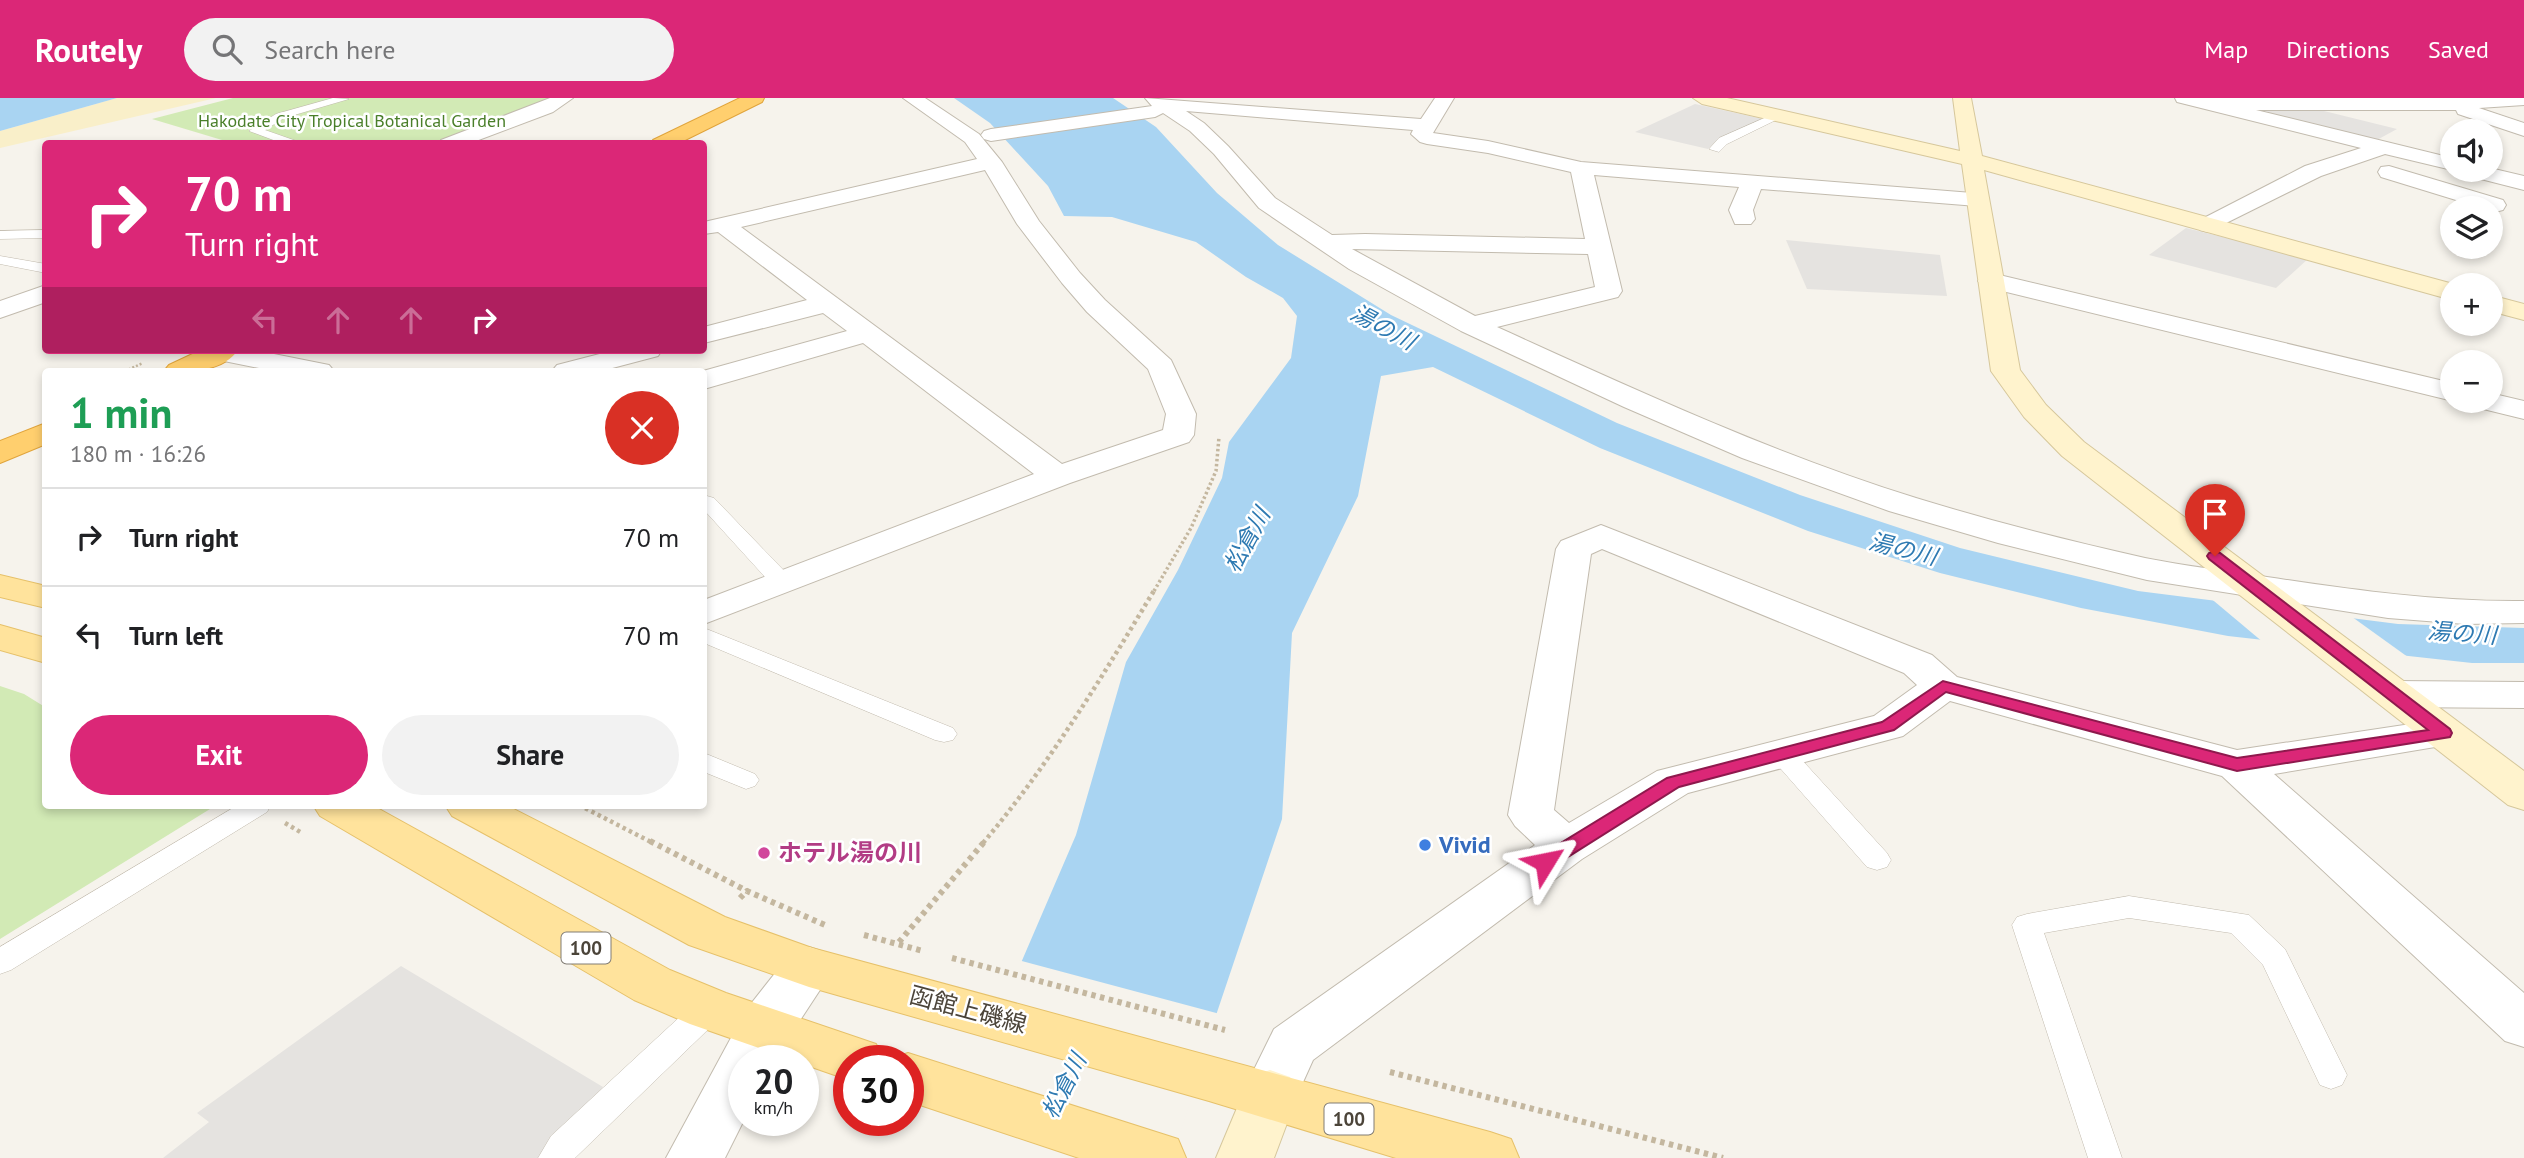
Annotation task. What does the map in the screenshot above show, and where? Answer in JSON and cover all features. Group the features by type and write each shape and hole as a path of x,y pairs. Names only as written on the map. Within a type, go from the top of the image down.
{"highway":[{"path":"668,140 755,98"},
{"path":"185,368 216,354"},
{"path":"0,453 42,434"}],"main road":[{"path":"0,586 42,596"},
{"path":"0,637 42,650"},
{"name":"100","path":"343,809 652,985 709,1009 747,1045"},
{"name":"函館上磯線","path":"476,809 707,931 809,967 907,970 1217,1053 1270,1094 1379,1128 1490,1158"},
{"path":"924,1082 1157,1158"}],"street":[{"path":"459,140 547,108 564,98"},
{"path":"707,612 1058,476 1178,435 1181,414 1161,366 1096,306 1029,224 992,144 972,138 912,98"},
{"path":"1445,98 1421,134 1427,138 1488,147 1581,168 1978,199"},
{"path":"1702,98 1973,160 2440,289"},
{"path":"1962,98 2006,371 2035,411 2073,449 2524,794"},
{"path":"2184,98 2440,161"},
{"path":"2430,98 2524,130"},
{"path":"2211,104 2450,105 2524,99"},
{"path":"1154,106 1197,127 1267,203 1358,264 1471,325 1635,401 1753,451 1901,504 2010,536 2265,594 2388,607 2465,612 2524,612"},
{"path":"713,227 992,144 1154,106 1426,125"},
{"path":"2208,225 2313,171 2384,147"},
{"path":"2350,159 2467,196"},
{"path":"1471,325 1609,291 1581,168"},
{"path":"2503,178 2524,183"},
{"path":"1743,219 1741,210 1754,181"},
{"path":"713,227 829,303 1058,476"},
{"path":"1325,243 1365,241 1598,247"},
{"path":"1991,281 2440,390"},
{"path":"0,310 42,294"},
{"path":"707,334 829,303"},
{"path":"2503,306 2524,312"},
{"path":"707,379 869,333"},
{"path":"237,354 304,368"},
{"path":"579,368 633,354"},
{"path":"2503,405 2524,410"},
{"path":"1566,847 1531,815 1574,549 1601,536 1918,664 1943,686 2237,765 2444,733"},
{"path":"2379,683 2524,695"},
{"path":"1245,1158 1293,1045 1566,847 1673,782 1888,726 1943,686"},
{"path":"2237,765 2524,1024"},
{"path":"755,1045 809,967"},
{"path":"695,1158 728,1095"}],"lane":[{"path":"285,140 255,131 280,116 343,99 338,98"},
{"path":"1715,149 1723,141 1777,115"},
{"path":"0,235 42,234"},
{"path":"0,260 42,268"},
{"path":"707,502 783,583"},
{"path":"707,636 944,734"},
{"path":"1782,754 1877,860"},
{"path":"707,763 746,780"},
{"path":"0,962 251,809"},
{"path":"2105,1158 2027,925 2129,907 2239,923 2274,957 2331,1075"},
{"path":"555,1158 563,1147 709,1009"}],"path":[{"path":"934,954 907,970 899,942 1022,797 1097,685 1191,528 1216,471 1219,432"},
{"path":"587,809 747,891"},
{"path":"947,957 1217,1053"},
{"path":"1390,1072 1723,1158"}],"green space":[{"name":"Hakodate City Tropical Botanical Garden","path":"233,98 552,98 532,109 442,140 222,140 152,119"},
{"path":"0,686 24,694 42,705 42,809 210,809 0,939"}],"sand":[{"path":"117,98 216,98 0,148 0,131"}],"shaded area":[{"path":"1695,104 1763,119 1719,139 1708,149 1635,132"},
{"path":"2284,107 2312,108 2397,129 2375,141 2261,113"},
{"path":"2186,228 2309,258 2276,288 2149,255"},
{"path":"1786,240 1940,255 1947,296 1807,289"},
{"path":"401,966 603,1087 548,1158 163,1158 209,1122 197,1113"}],"water":[{"path":"0,98 117,98 0,131"},
{"path":"954,98 1113,98 1156,127 1217,193 1278,245 1391,315 1617,423 1800,495 1960,548 2138,591 2398,624 2524,628 2524,663 2472,663 2228,636 2081,608 1940,573 1808,531 1600,448 1433,367 1381,376 1358,496 1292,633 1282,819 1168,1158 937,1158 1076,835 1126,662 1178,570 1222,478 1229,442 1291,358 1297,316 1283,298 1246,277 1196,242 1112,217 1064,216 1048,186 990,123"}],"pier":[{"path":"2208,596 2348,614 2412,660 2264,643"},
{"path":"1018,960 1220,1014 1172,1158 934,1158"}],"place":[{"name":"Vivid","path":"1425,845"},
{"name":"ホテル湯の川","path":"764,853"}],"route":[{"path":"1545,862 1673,782 1888,726 1943,686 2237,765 2444,733 2215,556"}],"water label":[{"name":"湯の川","path":"1383,327"},
{"name":"松倉川","path":"1247,540"},
{"name":"湯の川","path":"1903,549"},
{"name":"湯の川","path":"2462,633"},
{"name":"松倉川","path":"1064,1086"}]}
